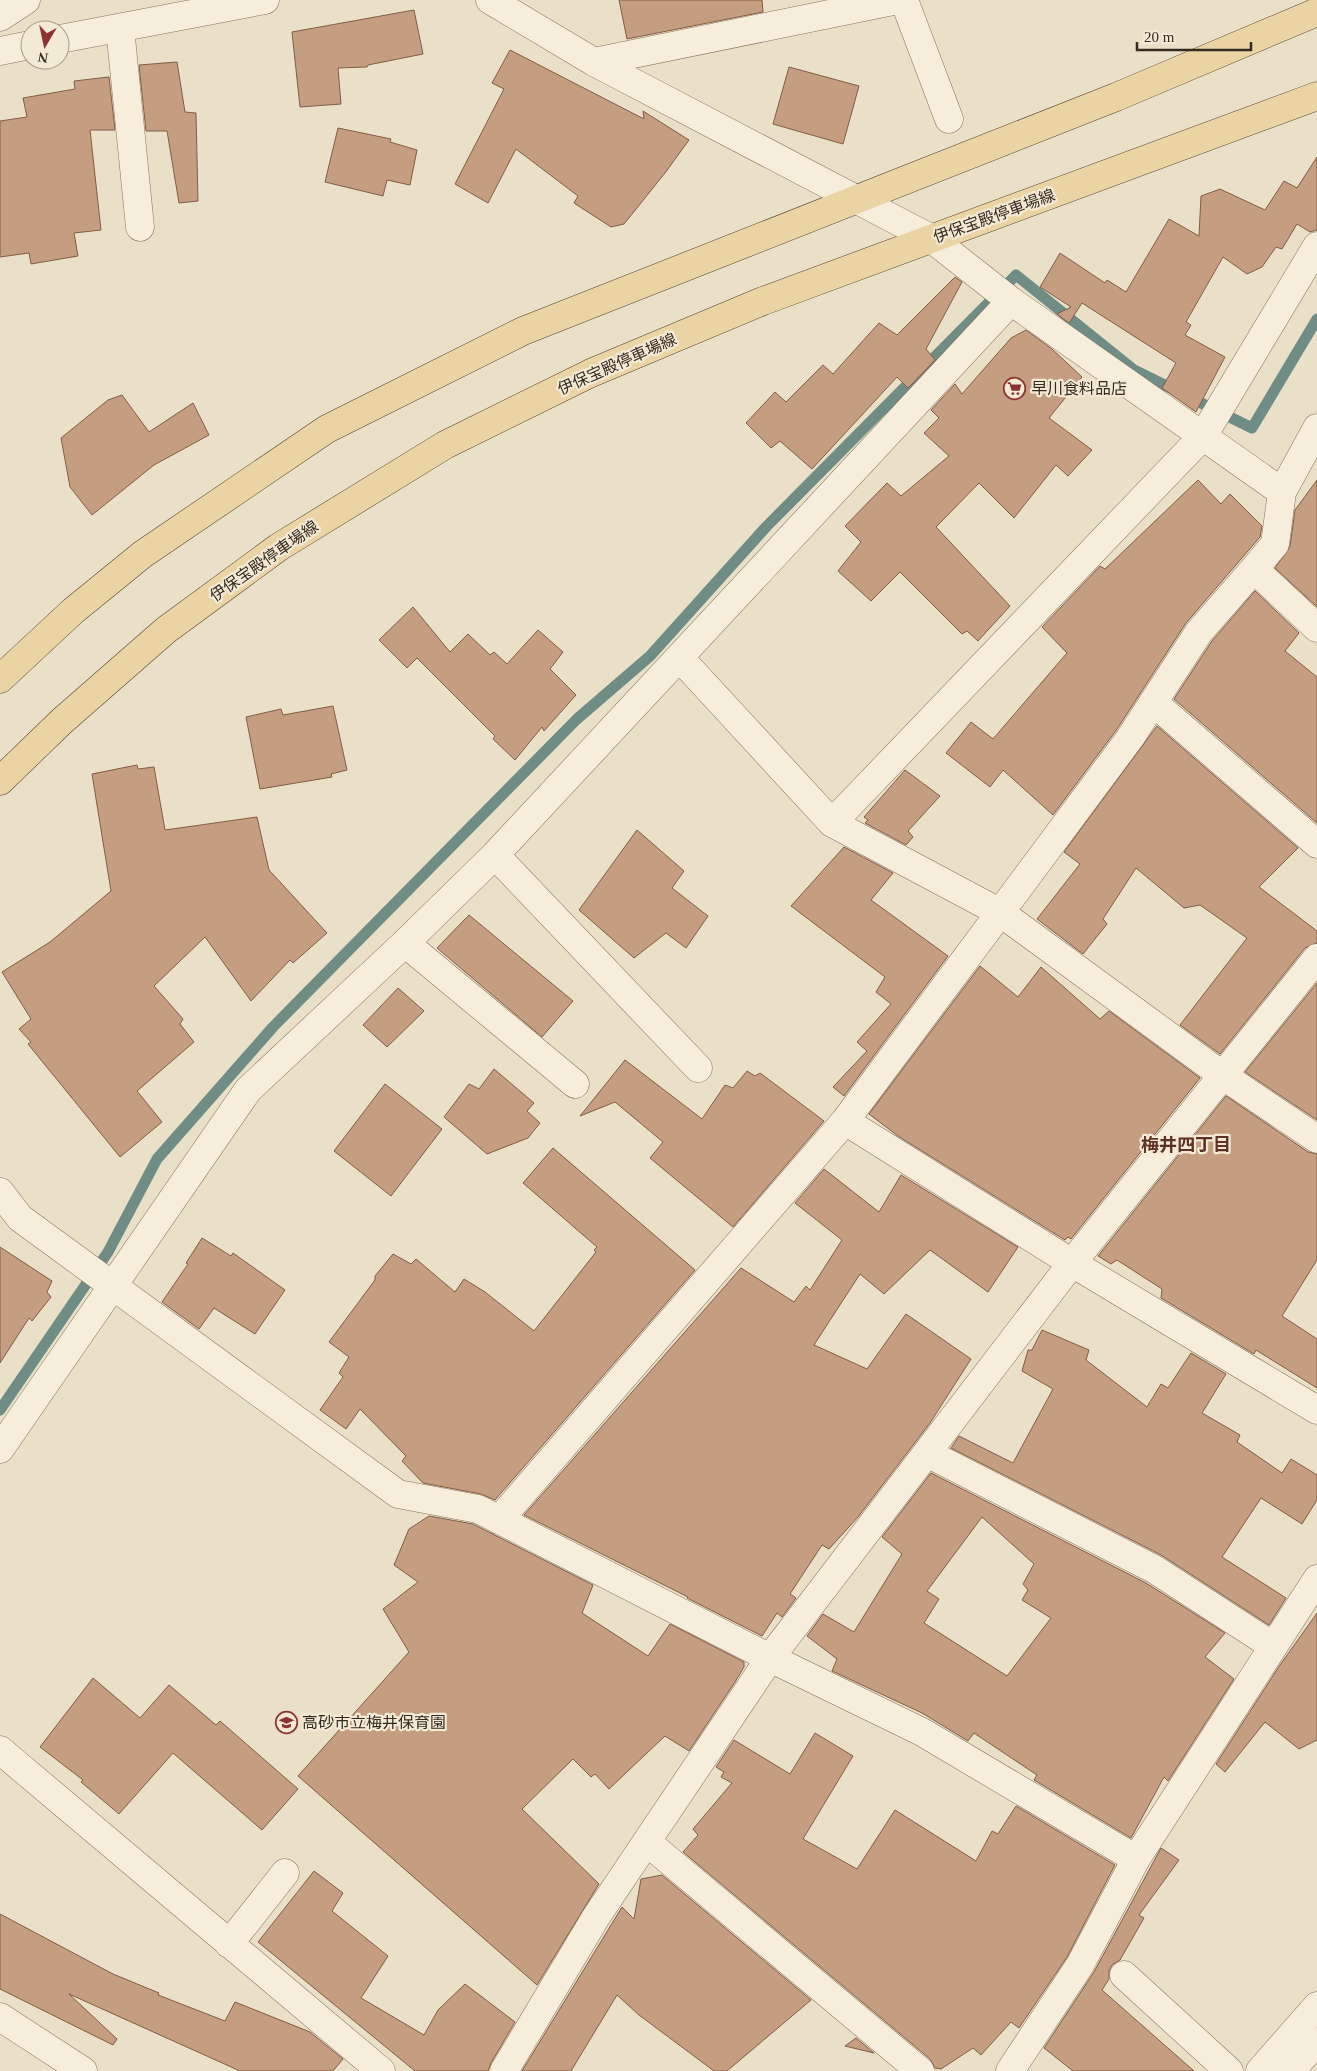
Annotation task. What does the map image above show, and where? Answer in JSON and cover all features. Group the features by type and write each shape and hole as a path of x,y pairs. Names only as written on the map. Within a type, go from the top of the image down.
{"main road":[{"path":"0,679 73,611 143,554 327,429 523,331 1116,97 1317,12"},
{"name":"伊保宝殿停車場線","path":"0,781 62,721 166,630 279,547 445,445 591,373 763,301 1317,96"}],"street":[{"path":"0,17 26,0"},
{"path":"70,38 265,0"},
{"path":"490,0 594,62 932,240 1011,301 1282,492"},
{"path":"594,62 832,6 898,0"},
{"path":"904,0 949,118"},
{"path":"120,28 140,227"},
{"path":"0,51 20,47"},
{"path":"832,823 1203,436 1317,246"},
{"path":"0,1449 248,1090 406,944 495,855 1011,301"},
{"path":"499,1520 844,1121 1001,913 1130,738 1199,632 1275,544 1282,492 1317,428"},
{"path":"1254,570 1317,628"},
{"path":"680,658 832,823 1001,913 1222,1075 1317,1140"},
{"path":"1153,702 1317,844"},
{"path":"495,855 698,1068"},
{"path":"406,944 575,1084"},
{"path":"504,2071 596,1917 770,1658 1072,1263 1317,958"},
{"path":"844,1121 1072,1263 1317,1410"},
{"path":"0,1192 20,1218 398,1494 478,1509 770,1658 922,1732 1136,1859"},
{"path":"927,1453 1154,1568 1273,1646"},
{"path":"1010,2071 1080,1964 1136,1859 1273,1646 1309,1611 1317,1579"},
{"path":"0,1750 381,2071"},
{"path":"647,1842 920,2071"},
{"path":"229,1944 285,1873"},
{"path":"1124,1975 1229,2071"},
{"path":"1260,2071 1317,2006"},
{"path":"0,2017 83,2071"},
{"path":"1290,2071 1317,2042"}],"building":[{"path":"619,0 762,0 763,12 627,39"},
{"path":"414,10 423,54 368,65 367,67 338,68 341,104 300,107 292,32"},
{"path":"510,50 644,119 643,111 689,140 624,224 611,227 574,203 578,196 516,149 488,203 455,184 504,89 492,83"},
{"path":"177,62 185,112 196,113 198,201 179,203 167,131 146,131 139,65"},
{"path":"789,67 859,86 843,144 773,124"},
{"path":"109,77 115,130 90,130 101,230 74,233 78,256 31,264 29,253 0,257 0,121 27,117 23,98 75,89 74,81"},
{"path":"338,128 391,139 390,142 417,150 410,185 387,180 383,196 325,182"},
{"path":"1317,157 1317,230 1310,232 1297,224 1282,249 1276,247 1262,267 1247,274 1223,257 1186,322 1191,325 1185,335 1225,357 1196,412 1162,388 1176,363 1082,303 1069,323 1057,314 1071,307 1040,287 1060,253 1105,283 1107,280 1126,292 1169,219 1199,236 1201,196 1220,189 1265,210 1284,181 1297,188"},
{"path":"955,277 962,282 926,349 935,360 908,388 897,377 812,469 780,441 771,448 746,423 775,392 786,402 823,365 833,374 879,323 897,335"},
{"path":"1026,330 1052,349 1082,377 1049,418 1092,450 1068,476 1056,465 1014,518 979,483 936,527 1010,606 978,641 967,631 962,634 900,572 871,601 838,571 861,542 845,526 887,483 901,496 949,456 924,433 939,418 931,410 955,384 962,394 1011,338"},
{"path":"122,395 149,432 193,403 209,435 154,465 92,515 70,487 61,438 108,400"},
{"path":"1198,480 1221,504 1230,494 1262,526 1260,537 1186,623 1117,729 1053,815 1003,770 990,787 946,753 971,722 993,739 1067,653 1042,627 1100,566 1105,569"},
{"path":"1317,480 1317,607 1275,568 1290,547 1295,510"},
{"path":"1255,591 1299,633 1285,651 1317,677 1317,823 1174,699 1212,641"},
{"path":"413,607 450,652 468,634 490,655 494,652 507,664 538,630 563,652 550,669 576,695 544,731 542,727 515,760 493,739 495,736 417,658 407,668 379,640"},
{"path":"333,706 347,770 331,774 332,777 260,789 246,717 281,709 283,715"},
{"path":"1157,726 1298,848 1259,887 1317,931 1317,943 1305,948 1220,1054 1180,1025 1247,938 1200,905 1184,908 1136,868 1103,919 1107,924 1083,954 1037,919 1080,864 1064,852"},
{"path":"137,765 138,769 154,767 165,830 257,817 269,870 327,933 293,963 290,960 251,1001 205,937 154,986 183,1019 180,1024 194,1042 137,1091 162,1122 120,1157 28,1044 31,1042 19,1029 31,1019 2,972 50,942 111,891 92,774"},
{"path":"905,770 940,796 908,831 913,837 906,845 865,823 868,820 864,817"},
{"path":"637,830 684,871 672,888 708,916 686,948 666,933 634,958 579,910"},
{"path":"844,847 893,873 871,900 948,956 844,1096 833,1087 867,1051 857,1042 891,1004 876,992 885,977 791,906"},
{"path":"469,915 573,1001 542,1037 437,948"},
{"path":"980,966 1018,997 1041,967 1100,1019 1109,1011 1200,1078 1071,1239 1068,1237 1065,1240 898,1136 869,1114"},
{"path":"1317,983 1317,1120 1245,1072"},
{"path":"398,988 424,1011 387,1047 363,1025"},
{"path":"625,1060 702,1119 725,1085 733,1088 747,1071 755,1076 760,1073 824,1121 733,1227 650,1158 663,1142 615,1102 580,1116"},
{"path":"494,1069 534,1103 527,1111 540,1123 528,1138 487,1154 444,1117 469,1084 479,1089"},
{"path":"385,1084 442,1129 391,1196 334,1151"},
{"path":"1226,1096 1308,1152 1317,1154 1317,1260 1282,1316 1317,1339 1317,1388 1256,1350 1254,1354 1161,1298 1162,1289 1117,1260 1111,1264 1098,1256"},
{"path":"553,1148 695,1270 495,1500 481,1494 423,1483 402,1461 406,1456 360,1409 346,1429 320,1410 343,1377 339,1373 349,1357 329,1342 375,1280 375,1276 393,1254 411,1264 416,1259 455,1292 464,1279 485,1292 534,1331 596,1252 594,1250 597,1247 523,1183"},
{"path":"824,1169 879,1212 901,1175 1018,1247 988,1292 930,1250 884,1294 860,1274 814,1345 867,1369 906,1314 971,1359 930,1423 858,1517 829,1549 822,1545 790,1594 796,1598 782,1617 777,1613 762,1636 524,1515 741,1268 794,1302 806,1286 810,1290 842,1240 795,1203"},
{"path":"202,1238 231,1256 233,1253 285,1290 255,1334 214,1308 199,1329 162,1302 188,1264 186,1263"},
{"path":"0,1247 52,1281 47,1292 51,1297 32,1321 29,1318 0,1363"},
{"path":"1042,1330 1089,1350 1086,1360 1147,1407 1161,1384 1168,1388 1191,1353 1226,1374 1202,1413 1240,1435 1237,1442 1282,1473 1291,1459 1317,1475 1317,1500 1302,1524 1261,1498 1222,1557 1286,1598 1269,1625 1161,1555 951,1448 959,1436 1013,1463 1053,1389 1022,1371 1028,1350 1032,1350"},
{"path":"931,1473 1146,1583 1225,1633 1205,1657 1234,1679 1168,1781 1164,1777 1131,1838 1034,1780 1037,1775 974,1733 968,1741 922,1713 832,1671 837,1659 807,1636 823,1614 854,1632 902,1554 882,1537","holes":["982,1517 1034,1564 1023,1584 1028,1590 1022,1600 1051,1618 1007,1676 924,1623 939,1599 927,1591"]},
{"path":"429,1516 473,1524 593,1585 582,1613 648,1656 670,1624 744,1662 744,1667 735,1682 689,1751 665,1736 609,1789 595,1774 591,1777 573,1759 522,1809 599,1884 537,1985 298,1776 409,1652 383,1609 418,1582 394,1565 409,1529"},
{"path":"1317,1613 1317,1740 1299,1749 1265,1722 1225,1772 1216,1764 1280,1665"},
{"path":"93,1678 140,1718 169,1685 216,1725 220,1721 298,1789 262,1830 173,1753 119,1814 81,1782 83,1780 40,1747"},
{"path":"815,1733 853,1756 803,1839 857,1869 895,1810 976,1861 992,1831 998,1834 1016,1806 1115,1865 1067,1957 1019,2028 1011,2022 981,2055 973,2048 941,2069 935,2068 930,2059 683,1852 698,1835 693,1829 732,1783 721,1777 724,1772 716,1767 734,1740 790,1774"},
{"path":"1161,1848 1179,1860 1139,1915 1144,1918 1120,1960 1112,1965 1109,1971 1109,1979 1102,1990 1194,2071 1073,2071 1044,2048 1094,1972"},
{"path":"314,1871 343,1893 332,1911 388,1956 361,1998 424,2035 438,2010 465,1984 515,2022 488,2071 415,2071 258,1942"},
{"path":"662,1875 811,2000 727,2071 714,2071 639,2015 617,1995 571,2071 522,2071 622,1907 634,1919 641,1879"},
{"path":"0,1914 113,1974 159,1993 158,1995 225,2021 235,2002 310,2032 343,2059 333,2071 240,2071 69,1994 117,2039 113,2045 0,1989"},
{"path":"856,2038 874,2053 845,2046"}],"waterway":[{"path":"0,1410 108,1252 157,1159 273,1027 577,719 650,656 766,527 1016,275 1134,370 1252,428 1317,319"}],"place":[{"name":"早川食料品店","path":"1015,388"},
{"name":"高砂市立梅井保育園","path":"286,1722"}],"district":[{"name":"梅井四丁目","path":"1186,1145"}]}
